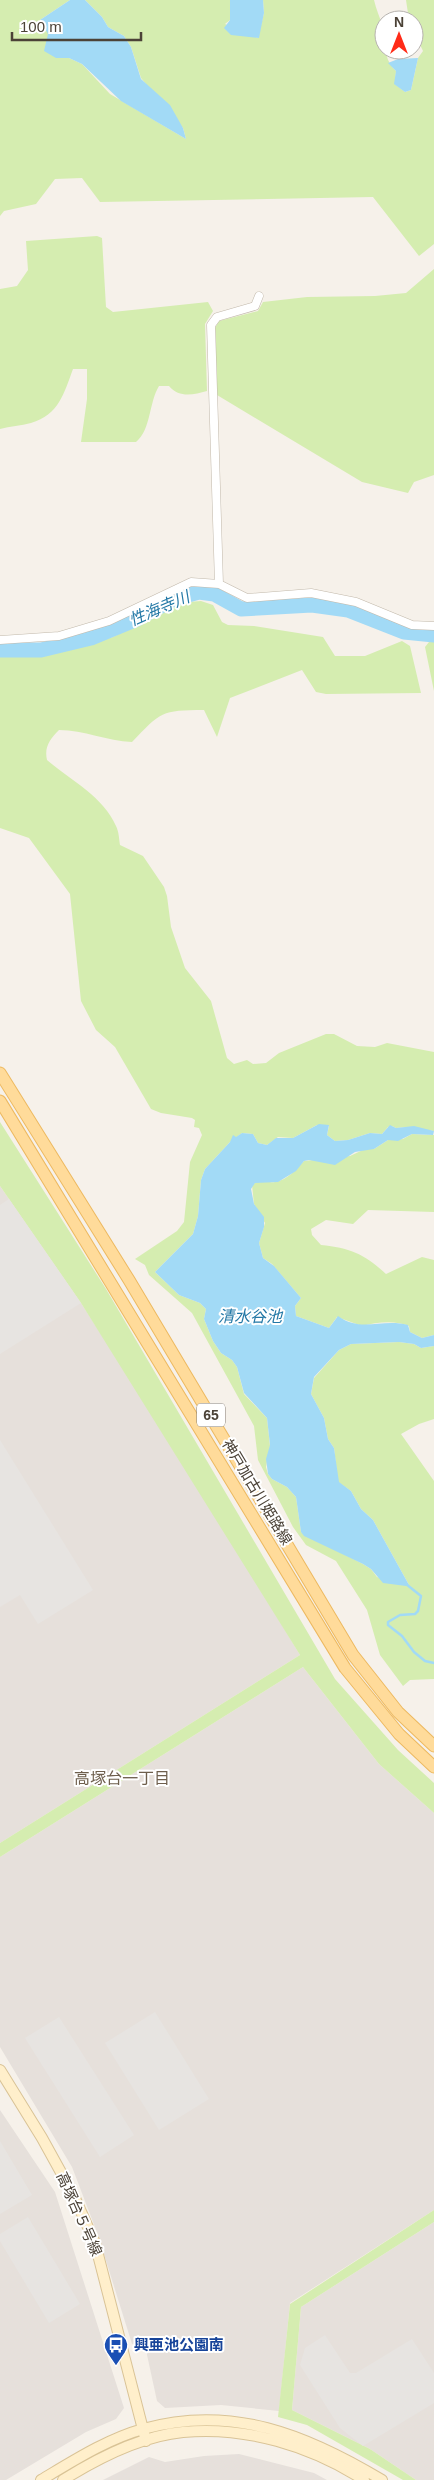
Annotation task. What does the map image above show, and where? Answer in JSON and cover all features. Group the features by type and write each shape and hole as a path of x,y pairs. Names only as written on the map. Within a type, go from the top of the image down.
{"main road":[{"name":"神戸加古川姫路線","path":"0,1073 129,1280 353,1655 398,1712 434,1746"},
{"name":"神戸加古川姫路線","path":"0,1101 345,1668 399,1734 434,1767"}],"street":[{"path":"219,584 211,325 217,317 255,306 259,296"},
{"path":"0,640 60,636 109,621 191,582 219,584 247,598 311,593 356,602 412,625 434,626"},
{"name":"高塚台５号線","path":"0,2070 64,2179 95,2243 146,2441"},
{"path":"41,2480 102,2445 144,2429 188,2422 245,2422 295,2435 339,2454 382,2480"},
{"path":"63,2480 94,2461 146,2441 182,2432 225,2432 272,2439 313,2452 364,2480"}],"shaded area":[{"path":"0,1186 81,1303 180,1457 300,1655 0,1843"},
{"path":"9,1199 81,1303 0,1354 0,1205"},
{"path":"0,1440 93,1590 38,1624 20,1595 0,1607"},
{"path":"303,1667 379,1764 434,1813 434,2210 290,2303 279,2411 221,2405 165,2408 157,2401 144,2341 132,2344 98,2235 72,2167 0,2047 0,1857"},
{"path":"155,2012 209,2099 159,2130 105,2043"},
{"path":"59,2017 134,2135 100,2157 25,2038"},
{"path":"0,2110 55,2192 124,2408 116,2419 86,2432 6,2480 0,2480"},
{"path":"0,2141 32,2195 0,2214"},
{"path":"28,2217 80,2304 49,2323 0,2241 0,2234"},
{"path":"434,2222 434,2480 416,2480 370,2449 292,2410 301,2307"},
{"path":"325,2335 350,2373 356,2373 412,2339 434,2373 434,2403 363,2446 340,2428 300,2365 305,2348"},
{"path":"239,2454 314,2473 327,2480 103,2480 149,2457 165,2462 204,2456"}],"green space":[{"path":"0,0 70,0 40,20 49,34 56,58 69,58 82,64 110,94 186,139 183,128 141,78 131,47 124,36 108,27 102,17 85,0 230,0 230,20 225,24 258,38 264,13 263,0 374,0 377,10 374,10 374,60 388,60 396,71 395,84 405,92 411,90 418,60 424,60 424,10 408,10 406,0 434,0 434,244 419,256 373,197 100,202 82,178 55,179 36,204 4,211 0,216"},
{"path":"97,236 102,238 106,307 113,312 208,302 213,311 205,324 207,391 197,394 182,394 169,386 159,386 145,430 136,442 81,442 87,399 87,369 73,369 63,395 48,415 31,423 0,429 0,289 17,286 28,270 26,241"},
{"path":"434,269 434,475 414,482 408,493 362,482 217,395 215,328 219,321 258,311 263,302 307,297 375,296 406,293"},
{"path":"201,601 213,605 222,622 228,625 254,626 323,637 335,656 365,656 402,641 410,646 421,693 326,694 316,692 302,670 230,698 217,737 204,710 179,711 170,712 156,719 132,742 59,730 50,740 46,751 47,760 95,797 103,806 116,826 120,845 143,856 164,887 171,927 185,968 211,1001 227,1058 234,1064 247,1060 253,1064 266,1063 279,1053 326,1034 334,1034 357,1046 375,1047 387,1043 434,1052 434,1131 408,1127 396,1128 392,1126 388,1127 382,1134 370,1133 348,1140 335,1141 327,1135 329,1126 317,1125 293,1138 278,1137 267,1145 258,1143 253,1134 242,1133 230,1142 205,1169 201,1180 198,1216 193,1234 155,1272 179,1295 200,1303 206,1309 204,1319 213,1341 221,1353 232,1360 237,1367 244,1394 267,1418 270,1446 266,1467 268,1474 272,1479 287,1487 296,1497 301,1532 363,1564 371,1569 377,1577 409,1585 373,1520 361,1509 351,1491 338,1482 334,1448 328,1439 324,1418 311,1394 314,1378 339,1350 351,1344 399,1342 414,1344 421,1348 434,1346 434,1419 419,1424 401,1434 434,1481 434,1679 410,1680 403,1686 380,1655 367,1610 336,1561 306,1545 293,1527 258,1460 254,1426 192,1313 149,1275 145,1265 135,1259 177,1231 184,1222 190,1162 202,1135 199,1128 194,1127 195,1120 192,1118 161,1113 151,1109 115,1047 96,1030 81,1001 70,894 29,838 0,828 0,657 54,654 113,637 169,608 188,602"},
{"path":"429,642 434,642 434,691 425,647"},
{"path":"0,1122 106,1289 335,1679 398,1750 434,1783 434,1813 379,1764 303,1667 0,1857 0,1843 300,1655 81,1303 0,1186"},
{"path":"412,1134 434,1135 434,1212 368,1210 353,1224 326,1220 311,1229 312,1235 321,1245 356,1253 371,1261 386,1274 422,1257 434,1260 434,1335 422,1338 410,1332 409,1326 398,1323 362,1326 337,1317 329,1328 296,1316 295,1306 301,1298 272,1264 263,1258 259,1243 265,1223 254,1204 252,1185 257,1182 280,1181 291,1174 304,1161 350,1156 365,1149 374,1149 388,1140 403,1139"},
{"path":"434,2210 434,2222 301,2307 292,2410 370,2449 416,2480 403,2480 307,2425 278,2417 290,2304"}],"water":[{"path":"70,0 85,0 102,17 108,27 124,36 131,47 141,79 170,105 183,128 186,139 121,101 82,64 69,58 56,58 44,51 48,34 40,20"},
{"path":"230,0 263,0 264,13 259,38 231,35 224,28 230,20"},
{"path":"396,60 418,60 411,90 405,92 394,84 396,71 388,63"},
{"name":"清水谷池","path":"319,1124 329,1125 327,1135 335,1141 348,1140 370,1133 382,1134 390,1125 396,1128 414,1126 434,1131 433,1135 412,1134 398,1141 388,1140 374,1149 355,1152 335,1165 309,1160 304,1161 296,1171 278,1182 255,1183 251,1189 254,1204 264,1217 264,1227 259,1243 263,1258 274,1266 301,1298 295,1306 296,1316 329,1328 338,1316 355,1324 398,1323 408,1325 410,1332 422,1338 434,1335 434,1346 421,1348 414,1344 399,1342 351,1344 339,1350 314,1377 311,1394 324,1418 328,1439 334,1448 339,1482 351,1491 361,1509 373,1520 409,1585 406,1586 383,1583 371,1569 363,1564 304,1536 301,1532 296,1497 287,1487 272,1479 268,1474 266,1459 270,1445 267,1418 244,1393 237,1367 232,1360 221,1353 213,1341 204,1319 206,1309 200,1303 179,1295 155,1272 193,1234 198,1216 201,1180 205,1169 230,1142 233,1135 236,1137 242,1133 253,1134 258,1143 267,1145 276,1138 293,1138"}],"waterway":[{"name":"性海寺川","path":"0,650 41,650 91,638 137,619 174,599 199,592 214,594 241,609 312,605 348,610 404,632 434,635"},
{"path":"406,1584 421,1596 418,1611 415,1614 400,1615 388,1622 388,1625 402,1636 414,1652 425,1661 434,1663"}],"place":[{"name":"興亜池公園南","path":"116,2366"}],"district":[{"name":"高塚台一丁目","path":"122,1778"}]}
